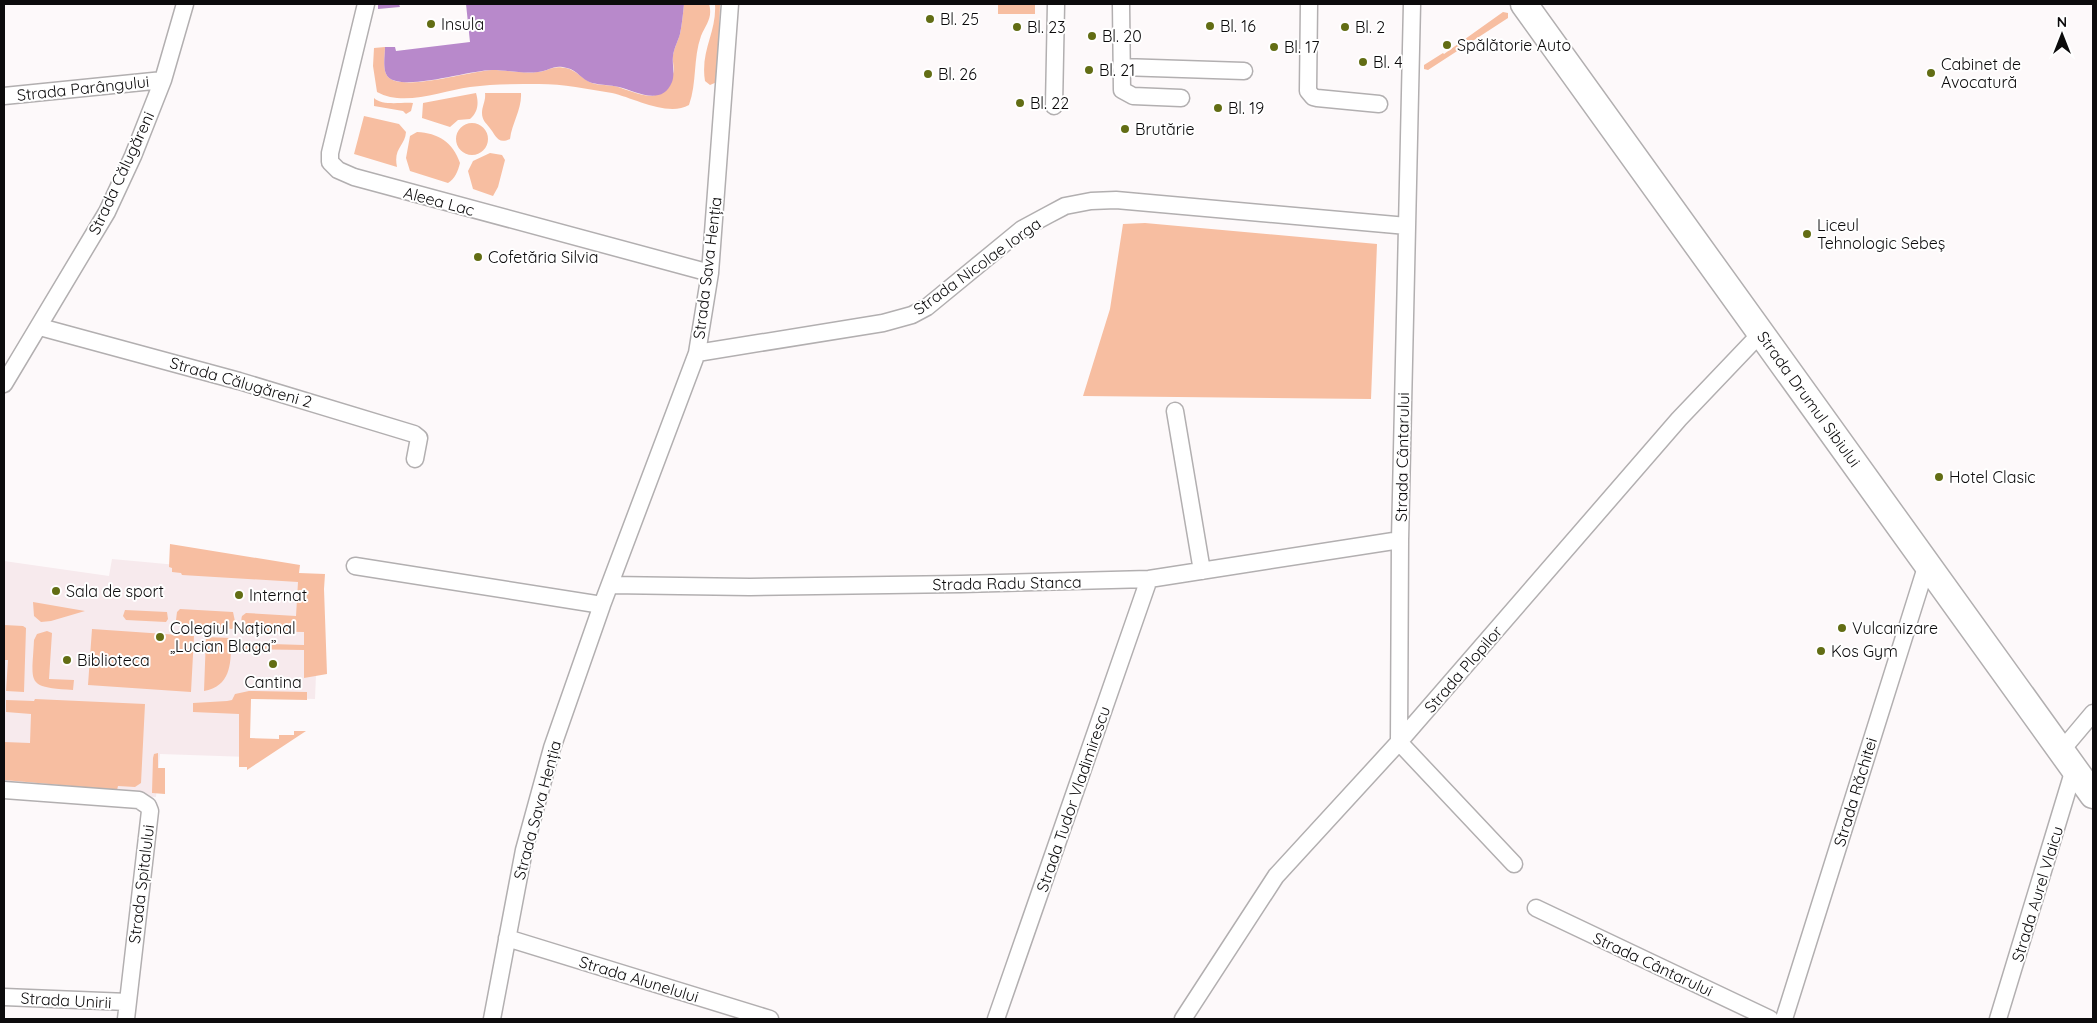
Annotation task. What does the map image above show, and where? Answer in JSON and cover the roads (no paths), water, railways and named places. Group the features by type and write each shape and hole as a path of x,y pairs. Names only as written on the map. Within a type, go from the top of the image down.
{"main road":[{"name":"Strada Drumul Sibiului","path":"1524,4 2093,795"}],"street":[{"name":"Strada Călugăreni","path":"4,384 40,327 107,212 133,156 163,80 186,4"},
{"name":"Aleea Lac","path":"366,4 330,152 330,162 338,170 354,177 450,204 710,273"},
{"name":"Strada Sava Henția","path":"492,1019 524,850 552,748 602,605 697,352 710,273 730,4"},
{"path":"1054,106 1056,4"},
{"path":"1121,4 1121,86 1126,94 1181,98"},
{"path":"1309,4 1308,91 1313,97 1317,98 1379,104"},
{"name":"Strada Cântarului","path":"1399,742 1400,540 1412,4"},
{"path":"1121,67 1244,71"},
{"name":"Strada Parângului","path":"4,96 163,80"},
{"name":"Strada Nicolae Iorga","path":"697,352 860,327 912,315 927,307 1022,230 1065,206 1091,201 1116,200 1407,226"},
{"name":"Strada Călugăreni 2","path":"40,327 239,381 414,434 419,438 415,459"},
{"name":"Strada Plopilor","path":"1183,1019 1276,876 1399,742 1679,419 1761,333"},
{"path":"1175,411 1202,571"},
{"name":"Strada Radu Stanca","path":"610,585 750,587 952,585 1056,583 1149,578 1400,540"},
{"name":"Strada Răchitei","path":"1784,1019 1927,564"},
{"path":"355,566 602,605"},
{"name":"Strada Tudor Vladimirescu","path":"996,1019 1149,578"},
{"path":"2068,760 2093,713"},
{"path":"1399,742 1514,864"},
{"name":"Strada Aurel Vlaicu","path":"1998,1019 2068,760"},
{"name":"Strada Spitalului","path":"4,790 139,800 148,806 150,811 126,1019"},
{"name":"Strada Cântarului","path":"1536,908 1770,1019"},
{"name":"Strada Alunelului","path":"507,938 762,1018"},
{"name":"Strada Unirii","path":"4,997 128,1002"}],"place":[{"name":"Bl. 25","path":"930,19"},
{"name":"Insula","path":"431,24"},
{"name":"Bl. 16","path":"1210,26"},
{"name":"Bl. 23","path":"1017,27"},
{"name":"Bl. 2","path":"1345,27"},
{"name":"Bl. 20","path":"1092,36"},
{"name":"Spălătorie Auto","path":"1447,45"},
{"name":"Bl. 17","path":"1274,47"},
{"name":"Bl. 4","path":"1363,62"},
{"name":"Bl. 21","path":"1089,70"},
{"name":"Cabinet de Avocatură","path":"1931,73"},
{"name":"Bl. 26","path":"928,74"},
{"name":"Bl. 22","path":"1020,103"},
{"name":"Bl. 19","path":"1218,108"},
{"name":"Brutărie","path":"1125,129"},
{"name":"Liceul Tehnologic Sebeș","path":"1807,234"},
{"name":"Cofetăria Silvia","path":"478,257"},
{"name":"Hotel Clasic","path":"1939,477"},
{"name":"Sala de sport","path":"56,591"},
{"name":"Internat","path":"239,595"},
{"name":"Vulcanizare","path":"1842,628"},
{"name":"Colegiul Național „Lucian Blaga”","path":"160,637"},
{"name":"Kos Gym","path":"1821,651"},
{"name":"Biblioteca","path":"67,660"},
{"name":"Cantina","path":"273,664"}]}
